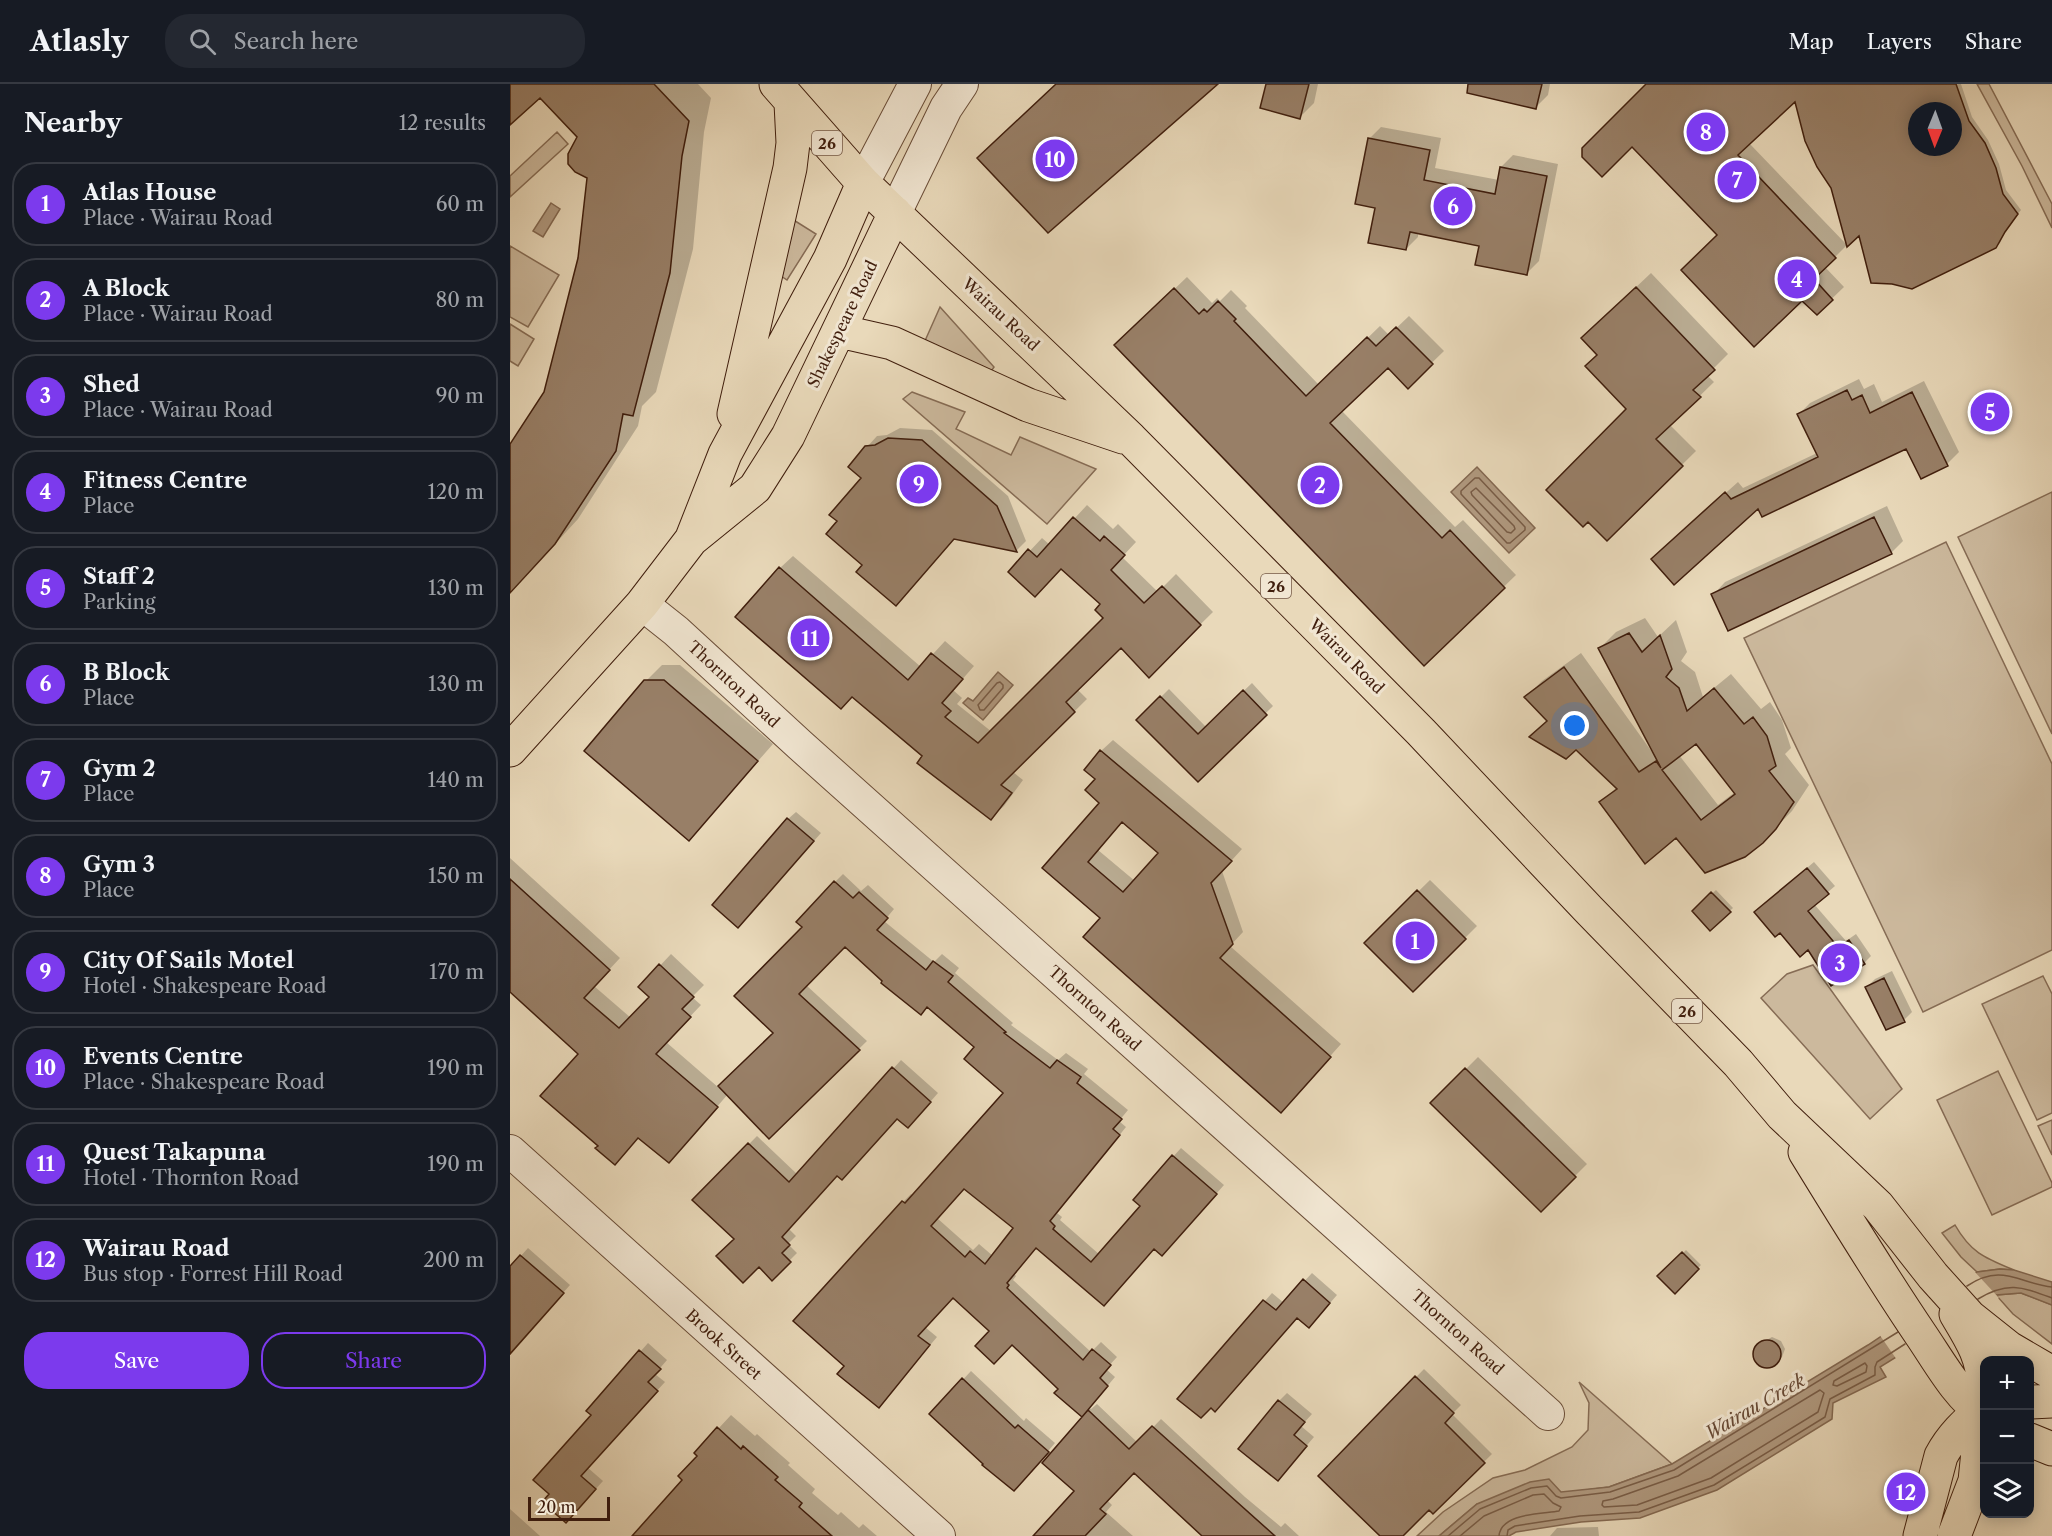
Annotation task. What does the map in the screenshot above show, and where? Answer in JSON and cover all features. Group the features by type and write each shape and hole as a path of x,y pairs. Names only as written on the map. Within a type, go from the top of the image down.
{"main road":[{"name":"26","path":"783,93 863,183 895,213"},
{"path":"725,454 790,168 793,143 783,93"},
{"name":"Shakespeare Road","path":"691,540 725,454 830,259 863,183"},
{"name":"Shakespeare Road","path":"510,750 642,604 691,540 755,488 788,436 895,213"},
{"name":"Wairau Road","path":"895,213 1131,439 1421,732 1738,1063 1782,1115 1878,1206 1933,1276 1970,1317 2012,1350 2052,1373"},
{"path":"839,331 892,343 1028,405 1131,439"},
{"name":"Wairau Road","path":"1782,1115 1897,1300 1980,1395"},
{"path":"1933,1276 1972,1341 1980,1395 1975,1481 1954,1536"},
{"path":"1920,1536 1941,1456 1980,1395"},
{"path":"2034,1402 2052,1401"},
{"path":"2034,1442 2052,1449"}],"street":[{"name":"Shakespeare Road","path":"863,183 915,84"},
{"name":"Shakespeare Road","path":"895,213 946,108 962,84"},
{"name":"Thornton Road","path":"642,604 676,631 800,745 1548,1413"},
{"name":"Brook Street","path":"510,1151 939,1536"}],"shaded area":[{"path":"1977,84 1989,84 2052,204 2052,228 2022,166"},
{"path":"557,132 568,144 510,197 510,176"},
{"path":"792,219 816,234 787,280 781,276"},
{"path":"510,246 559,275 528,327 510,317"},
{"path":"940,307 994,367 990,373 924,343"},
{"path":"510,324 534,339 518,366 510,361"},
{"path":"912,392 965,412 956,429 1011,455 1020,437 1096,469 1047,524 903,399"},
{"path":"2052,492 2052,734 1958,537"},
{"path":"1946,542 2052,764 2052,950 1923,1012 1744,638"},
{"path":"1813,965 1902,1089 1870,1119 1761,998 1787,974"},
{"path":"2043,976 2052,994 2052,1113 2037,1120 1982,1004"},
{"path":"1998,1071 2052,1187 1992,1215 1937,1100"},
{"path":"2052,1120 2052,1155 2038,1126"},
{"path":"1955,1225 1967,1242 1980,1254 2014,1270 1977,1272 1961,1257 1942,1233"},
{"path":"2021,1293 2052,1305 2052,1344 2013,1314 1996,1295"},
{"path":"1579,1382 1672,1464 1609,1487 1477,1504 1439,1536 1417,1536 1443,1512 1493,1478 1525,1470 1572,1447 1588,1430 1589,1403"}],"water":[{"path":"551,203 560,209 543,237 533,231"},
{"path":"1477,467 1535,528 1509,553 1451,492"},
{"path":"998,672 1013,685 983,720 963,703 968,698 973,701"},
{"path":"2014,1270 2052,1282 2052,1305 2021,1293 1996,1295 1880,1367 1886,1377 1833,1403 1832,1419 1717,1490 1640,1518 1581,1522 1516,1532 1509,1536 1439,1536 1477,1504 1530,1482 1549,1479 1561,1492 1609,1487 1672,1464 1868,1345 1977,1272"}],"pier":[{"path":"1974,1271 1999,1298 1897,1360 1879,1334"}],"building":[{"path":"510,84 654,84 689,121 682,156 670,273 633,416 623,414 616,451 555,544 510,593 510,444 544,392 578,258 587,178 575,172 568,164 568,154 577,137 540,98 510,125"},
{"path":"1056,84 1218,84 1048,233 977,158"},
{"path":"1266,84 1309,84 1300,119 1260,108"},
{"path":"1468,84 1542,84 1536,109 1467,93"},
{"path":"1646,84 1956,84 1969,121 1985,143 1996,168 2003,194 2018,214 1996,248 1912,289 1892,284 1871,283 1859,236 1847,247 1831,188 1817,167 1805,141 1795,102 1738,155 1836,258 1814,279 1833,300 1817,315 1802,301 1754,347 1681,270 1717,235 1632,147 1602,177 1582,157 1582,148"},
{"path":"1368,138 1430,150 1424,180 1495,194 1500,167 1547,176 1527,275 1475,265 1479,246 1410,232 1406,250 1368,243 1375,208 1355,204"},
{"path":"1636,287 1715,370 1693,390 1701,397 1656,439 1683,466 1607,541 1588,522 1583,527 1546,490 1626,409 1585,366 1597,355 1581,338"},
{"path":"1174,288 1199,314 1204,309 1207,312 1218,301 1236,319 1234,321 1306,396 1367,337 1376,346 1396,327 1433,364 1408,389 1388,368 1330,423 1442,538 1450,530 1505,588 1424,666 1114,345"},
{"path":"1847,390 1852,400 1862,395 1870,413 1912,392 1948,466 1921,479 1906,449 1762,517 1758,509 1674,585 1651,559 1725,492 1731,499 1818,457 1797,414"},
{"path":"888,438 922,440 997,506 1017,552 954,539 896,606 856,572 862,565 826,534 837,521 829,515 861,478 848,467 865,446 875,445"},
{"path":"1073,517 1100,541 1104,536 1125,555 1111,570 1144,603 1162,586 1201,625 1149,678 1121,648 1066,702 1075,712 1001,785 1012,793 991,820 917,763 922,756 852,697 841,709 735,617 779,567 908,680 931,653 963,679 942,703 951,711 945,717 978,743 1103,618 1095,610 1100,604 1061,569 1035,597 1008,572 1028,549 1037,557"},
{"path":"1874,517 1892,554 1728,631 1711,594"},
{"path":"1629,633 1642,652 1660,635 1672,669 1666,677 1679,688 1687,711 1714,688 1744,724 1753,717 1767,736 1776,766 1769,771 1794,802 1776,829 1745,857 1705,873 1676,838 1645,864 1599,802 1617,789 1576,750 1566,759 1529,737 1547,721 1524,697 1564,667 1639,772 1656,761 1661,768 1598,648","holes":["1696,744 1735,794 1701,820 1662,770"]},
{"path":"644,680 664,680 758,761 689,841 584,751"},
{"path":"1243,690 1267,715 1198,782 1136,720 1160,696 1198,734"},
{"path":"1100,750 1232,861 1211,883 1233,944 1220,958 1331,1057 1281,1113 1083,937 1100,918 1042,868 1099,803 1085,790 1095,779 1084,770","holes":["1122,822 1158,853 1123,892 1088,862"]},
{"path":"787,818 814,841 738,928 712,905"},
{"path":"1807,868 1829,894 1808,911 1838,947 1849,940 1865,964 1831,986 1808,950 1800,957 1780,933 1775,937 1754,912"},
{"path":"510,879 610,970 584,998 619,1028 649,997 638,987 659,964 694,997 682,1009 691,1017 656,1054 718,1107 669,1163 638,1138 615,1165 595,1148 598,1146 540,1096 578,1054 510,992"},
{"path":"834,881 853,898 859,892 888,918 877,930 926,970 933,961 953,976 948,982 1006,1032 1004,1033 1050,1068 1057,1060 1081,1077 1077,1083 1122,1119 1113,1129 1120,1135 1050,1221 1055,1226 1053,1229 1091,1262 1140,1206 1133,1200 1172,1155 1217,1194 1162,1256 1154,1249 1104,1306 1036,1248 1007,1283 1009,1285 1007,1288 1083,1360 1092,1349 1111,1365 1100,1378 1108,1386 1082,1417 1054,1393 1058,1389 1012,1345 994,1364 975,1346 989,1331 953,1298 918,1336 930,1345 879,1408 837,1374 844,1366 793,1321 902,1201 905,1203 1003,1093 964,1059 974,1047 927,1007 921,1015 881,983 882,981 845,947 799,994 860,1050 769,1139 718,1086 773,1033 734,996 802,927 796,922","holes":["964,1189 1013,1228 985,1264 970,1251 965,1257 931,1226"]},
{"path":"1417,890 1466,939 1413,992 1364,943"},
{"path":"1711,892 1731,912 1710,931 1692,911"},
{"path":"1884,978 1905,1022 1886,1030 1865,987"},
{"path":"892,1067 931,1102 908,1128 897,1119 842,1180 837,1176 782,1237 790,1245 782,1253 791,1262 772,1281 759,1267 743,1283 716,1256 734,1239 692,1200 748,1143 789,1182"},
{"path":"1465,1068 1576,1177 1541,1212 1430,1103"},
{"path":"1682,1252 1699,1269 1675,1294 1657,1276"},
{"path":"520,1255 564,1293 510,1354 510,1266"},
{"path":"1303,1279 1330,1303 1309,1328 1297,1318 1215,1412 1211,1408 1201,1418 1177,1399 1263,1300 1276,1310"},
{"path":"1767,1340 1777,1344 1781,1354 1777,1364 1767,1368 1757,1364 1753,1354 1757,1344"},
{"path":"639,1350 661,1369 648,1382 658,1391 581,1476 596,1489 566,1523 542,1502 549,1494 533,1480 591,1415 586,1411"},
{"path":"1415,1376 1454,1413 1445,1423 1485,1463 1433,1514 1429,1510 1403,1536 1380,1536 1318,1476"},
{"path":"962,1378 1015,1428 1018,1425 1049,1452 1014,1491 982,1465 929,1414"},
{"path":"1278,1400 1305,1422 1294,1435 1307,1446 1278,1481 1238,1449"},
{"path":"1088,1410 1129,1449 1152,1426 1275,1536 1202,1536 1134,1473 1100,1509 1106,1514 1085,1536 1033,1536 1074,1491 1042,1463"},
{"path":"717,1427 741,1449 743,1446 778,1477 775,1480 802,1503 799,1507 832,1536 632,1536 682,1480 678,1476 697,1456 694,1453"}],"place":[{"name":"Gym 3","path":"1706,132"},
{"name":"Events Centre","path":"1055,159"},
{"name":"Gym 2","path":"1737,180"},
{"name":"B Block","path":"1453,206"},
{"name":"Fitness Centre","path":"1797,279"},
{"name":"Staff 2","path":"1990,412"},
{"name":"City Of Sails Motel","path":"919,484"},
{"name":"A Block","path":"1320,485"},
{"name":"Quest Takapuna","path":"810,638"},
{"name":"Atlas House","path":"1415,941"},
{"name":"Shed","path":"1840,963"},
{"name":"Wairau Road","path":"1906,1492"}],"water label":[{"name":"Wairau Creek","path":"1755,1407"}]}
